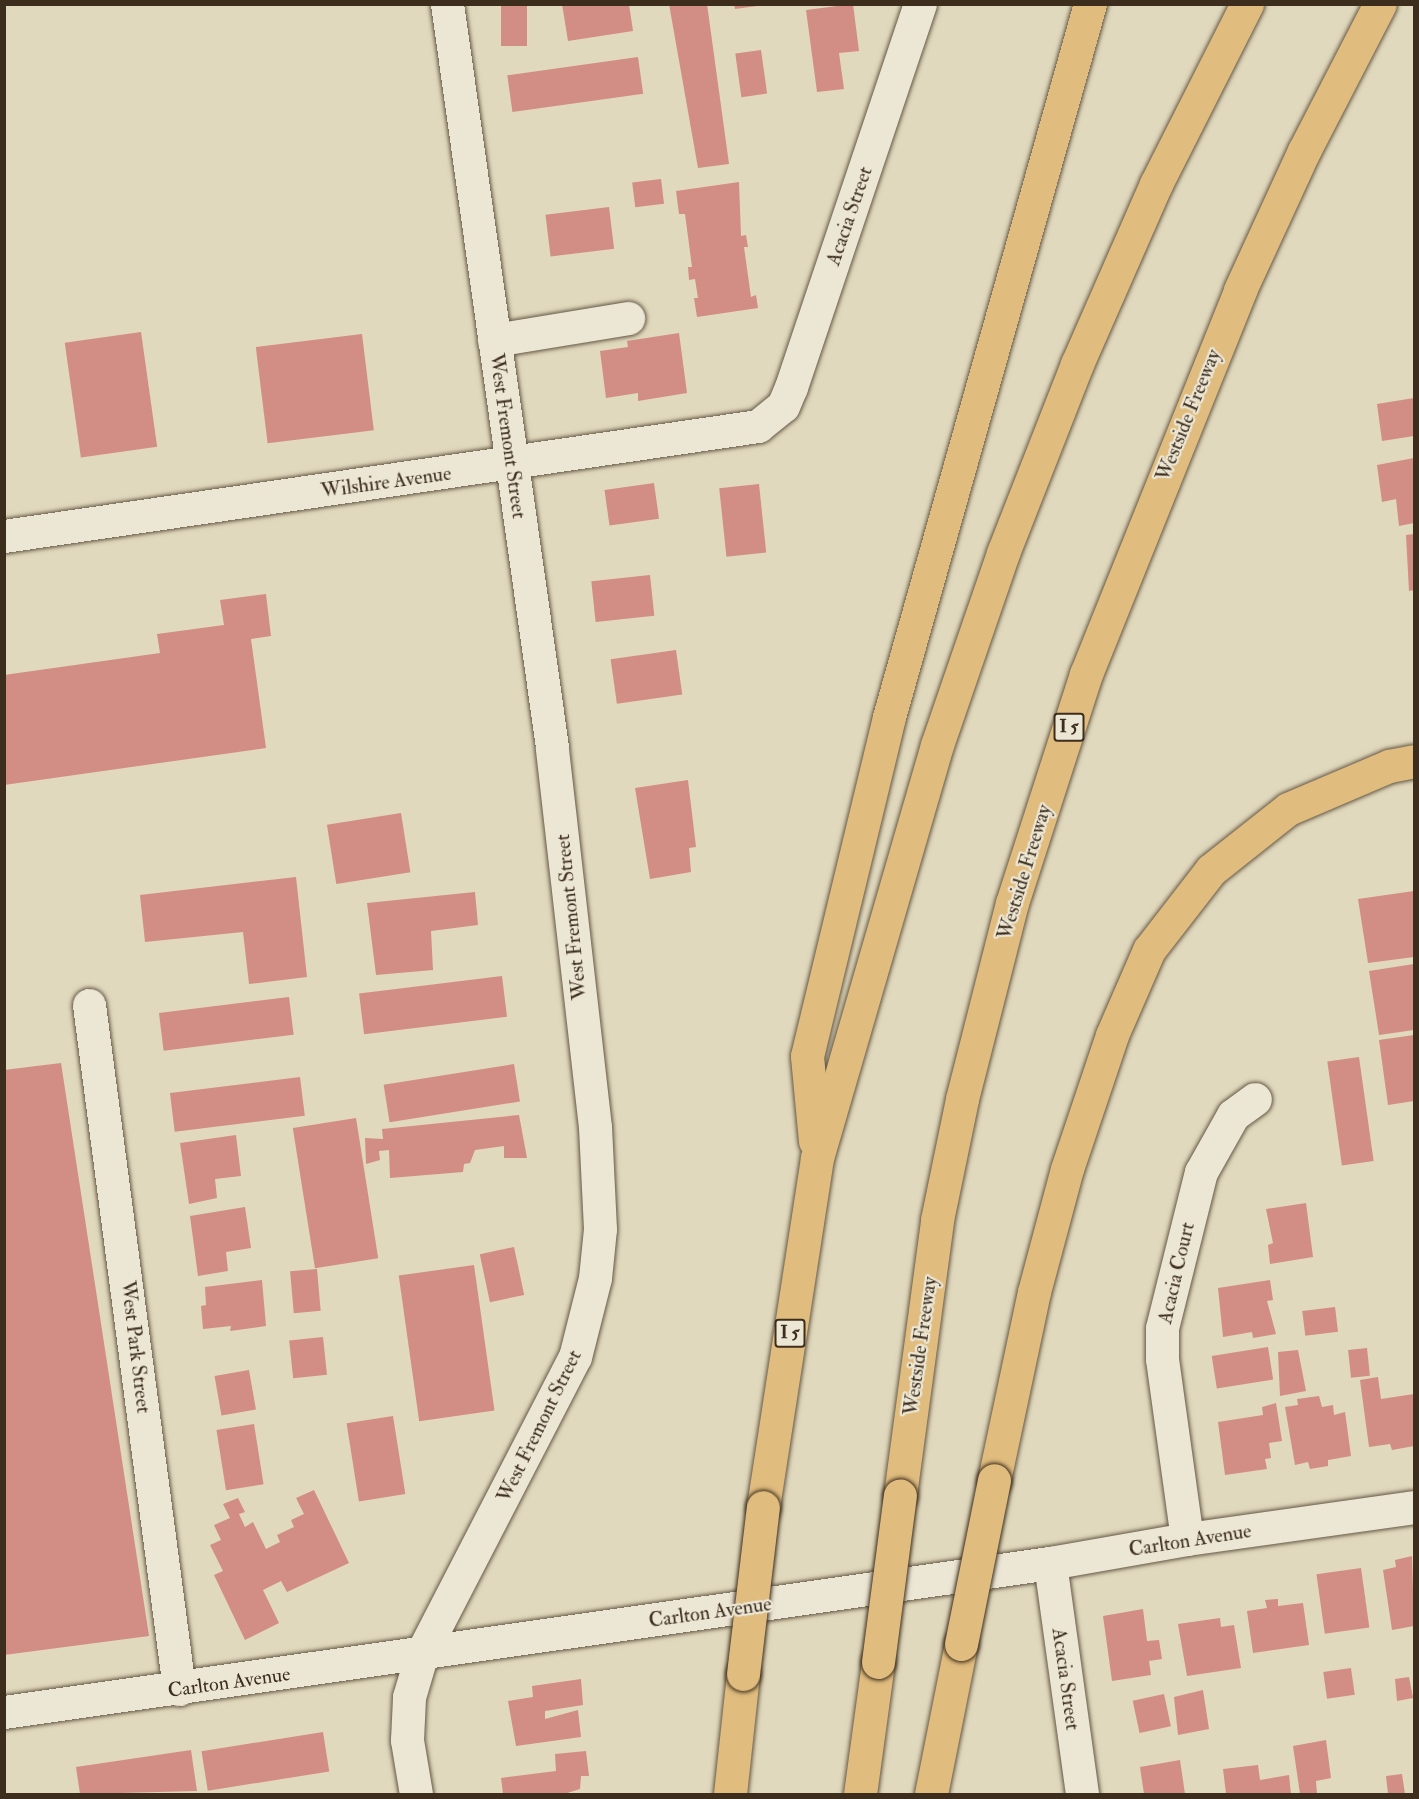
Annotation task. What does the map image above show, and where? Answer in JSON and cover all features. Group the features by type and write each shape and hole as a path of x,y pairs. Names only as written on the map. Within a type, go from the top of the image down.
{"highway":[{"path":"817,1158 807,1056 889,717 1090,4"},
{"name":"I 5","path":"730,1794 763,1507 817,1158 937,745 1003,553 1077,364 1156,184 1247,4"},
{"name":"Westside Freeway","path":"860,1794 937,1220 962,1099 1012,903 1086,674 1240,290 1304,151 1380,4"},
{"path":"931,1794 1034,1292 1067,1169 1112,1035 1149,950 1211,870 1288,809 1389,766 1414,761"}],"street":[{"name":"West Fremont Street","path":"416,1794 407,1740 409,1697 422,1653 575,1357 593,1288 600,1229 595,1127 552,747 447,4"},
{"name":"Acacia Street","path":"767,421 783,406 791,387 920,4"},
{"path":"494,340 628,318"},
{"name":"Wilshire Avenue","path":"5,536 723,434 767,421"},
{"path":"4,530 5,536"},
{"name":"West Park Street","path":"89,1005 179,1689"},
{"name":"Acacia Court","path":"1187,1539 1162,1359 1162,1328 1201,1172 1233,1115 1255,1099"},
{"name":"Carlton Avenue","path":"4,1712 179,1689 1050,1563 1187,1539 1414,1507"},
{"name":"Acacia Street","path":"1050,1563 1082,1794"}],"building":[{"path":"501,4 527,4 527,46 501,46"},
{"path":"562,4 629,4 633,31 568,41"},
{"path":"669,4 707,4 729,164 698,168"},
{"path":"734,4 757,4 757,6 735,9"},
{"path":"853,4 859,51 839,53 844,89 817,92 806,10"},
{"path":"761,50 767,94 741,97 735,54"},
{"path":"638,57 643,94 512,112 507,75"},
{"path":"661,179 664,204 635,207 632,183"},
{"path":"739,182 741,236 746,235 748,247 744,247 751,297 756,295 758,308 697,317 694,298 698,298 695,279 689,280 688,267 692,267 685,214 679,214 676,191"},
{"path":"609,207 614,249 551,256 545,215"},
{"path":"141,332 157,447 81,458 65,343"},
{"path":"679,333 687,393 638,401 638,393 606,398 600,351 628,347 627,341"},
{"path":"362,334 374,430 268,443 256,347"},
{"path":"1414,398 1414,436 1382,441 1377,404"},
{"path":"1414,458 1414,523 1399,526 1396,499 1382,502 1377,465"},
{"path":"654,483 659,519 609,526 604,490"},
{"path":"759,484 766,553 726,557 719,488"},
{"path":"1414,534 1414,590 1409,591 1406,535"},
{"path":"650,575 654,616 596,622 591,581"},
{"path":"266,594 271,636 251,639 266,748 4,785 4,675 160,653 157,634 224,625 220,600"},
{"path":"676,650 682,695 617,704 611,659"},
{"path":"688,780 696,847 689,848 691,872 650,879 635,788"},
{"path":"401,813 410,872 336,884 327,825"},
{"path":"296,877 307,977 249,984 243,932 145,942 140,895"},
{"path":"1414,891 1414,957 1368,963 1358,899"},
{"path":"475,892 478,925 431,931 433,970 376,975 367,903"},
{"path":"1414,964 1414,1030 1379,1035 1369,971"},
{"path":"502,976 507,1017 364,1034 359,994"},
{"path":"289,997 294,1035 164,1051 159,1013"},
{"path":"1414,1035 1414,1101 1388,1105 1379,1040"},
{"path":"1359,1057 1374,1161 1342,1165 1327,1061"},
{"path":"61,1063 149,1636 4,1655 4,1070"},
{"path":"514,1064 520,1102 390,1122 384,1085"},
{"path":"300,1077 305,1116 175,1132 170,1093"},
{"path":"519,1115 527,1158 504,1158 504,1146 475,1150 470,1163 464,1164 463,1172 390,1178 389,1150 379,1151 380,1160 366,1164 365,1138 383,1139 382,1129"},
{"path":"356,1118 378,1258 315,1268 293,1128"},
{"path":"236,1135 241,1176 215,1179 217,1198 189,1204 180,1143"},
{"path":"1306,1203 1313,1257 1270,1264 1268,1245 1273,1243 1266,1209"},
{"path":"245,1207 251,1248 226,1252 228,1271 198,1276 190,1216"},
{"path":"514,1247 524,1295 490,1302 480,1254"},
{"path":"474,1265 494,1411 419,1421 399,1276"},
{"path":"317,1269 321,1311 294,1313 290,1271"},
{"path":"262,1280 266,1326 230,1331 231,1326 203,1329 201,1306 206,1305 205,1287"},
{"path":"1270,1280 1273,1300 1267,1301 1276,1334 1253,1338 1252,1332 1223,1337 1218,1288"},
{"path":"1335,1307 1338,1332 1305,1336 1302,1311"},
{"path":"323,1337 327,1375 293,1378 289,1341"},
{"path":"1268,1347 1273,1380 1217,1389 1212,1356"},
{"path":"1367,1348 1370,1376 1351,1378 1348,1350"},
{"path":"1298,1350 1306,1391 1280,1396 1278,1352"},
{"path":"249,1370 256,1409 221,1415 215,1376"},
{"path":"1378,1377 1381,1399 1414,1394 1414,1446 1392,1450 1390,1444 1369,1447 1360,1380"},
{"path":"1319,1396 1322,1407 1333,1405 1334,1415 1345,1412 1351,1456 1328,1460 1328,1466 1310,1469 1308,1462 1295,1465 1285,1407 1298,1405 1297,1399"},
{"path":"1276,1403 1282,1441 1269,1443 1271,1458 1265,1459 1267,1469 1225,1475 1218,1422 1263,1415 1262,1407"},
{"path":"393,1416 405,1494 359,1501 347,1423"},
{"path":"254,1424 264,1484 226,1490 216,1430"},
{"path":"314,1490 349,1563 287,1592 281,1581 263,1590 279,1623 245,1640 214,1575 223,1571 210,1545 221,1540 214,1525 230,1518 223,1504 238,1498 245,1512 239,1514 245,1527 253,1522 266,1549 280,1542 277,1535 294,1527 291,1520 304,1514 296,1498"},
{"path":"1412,1556 1414,1626 1392,1630 1383,1570 1396,1567 1395,1560"},
{"path":"1361,1568 1369,1627 1325,1634 1316,1574"},
{"path":"1278,1599 1278,1606 1303,1603 1309,1645 1253,1653 1247,1611 1267,1608 1265,1600"},
{"path":"1143,1609 1147,1641 1159,1640 1162,1659 1149,1661 1151,1675 1112,1681 1103,1616"},
{"path":"1220,1618 1221,1627 1234,1625 1241,1668 1187,1676 1178,1624"},
{"path":"1351,1668 1355,1695 1327,1699 1323,1672"},
{"path":"1409,1677 1413,1698 1397,1701 1395,1679"},
{"path":"581,1679 583,1705 545,1711 545,1719 578,1710 581,1737 516,1746 508,1701 533,1697 532,1686"},
{"path":"1203,1690 1209,1729 1178,1735 1174,1697"},
{"path":"1164,1694 1171,1726 1140,1733 1133,1701"},
{"path":"323,1732 329,1772 208,1791 202,1751"},
{"path":"1326,1740 1331,1778 1316,1781 1317,1794 1300,1794 1293,1746"},
{"path":"191,1750 197,1791 80,1794 76,1767"},
{"path":"586,1751 589,1776 581,1776 580,1789 564,1794 503,1794 501,1778 556,1771 555,1754"},
{"path":"1180,1760 1185,1794 1144,1794 1140,1767"},
{"path":"1258,1765 1260,1780 1289,1775 1291,1794 1226,1794 1223,1769"},
{"path":"1402,1774 1405,1794 1388,1794 1386,1776"}]}
